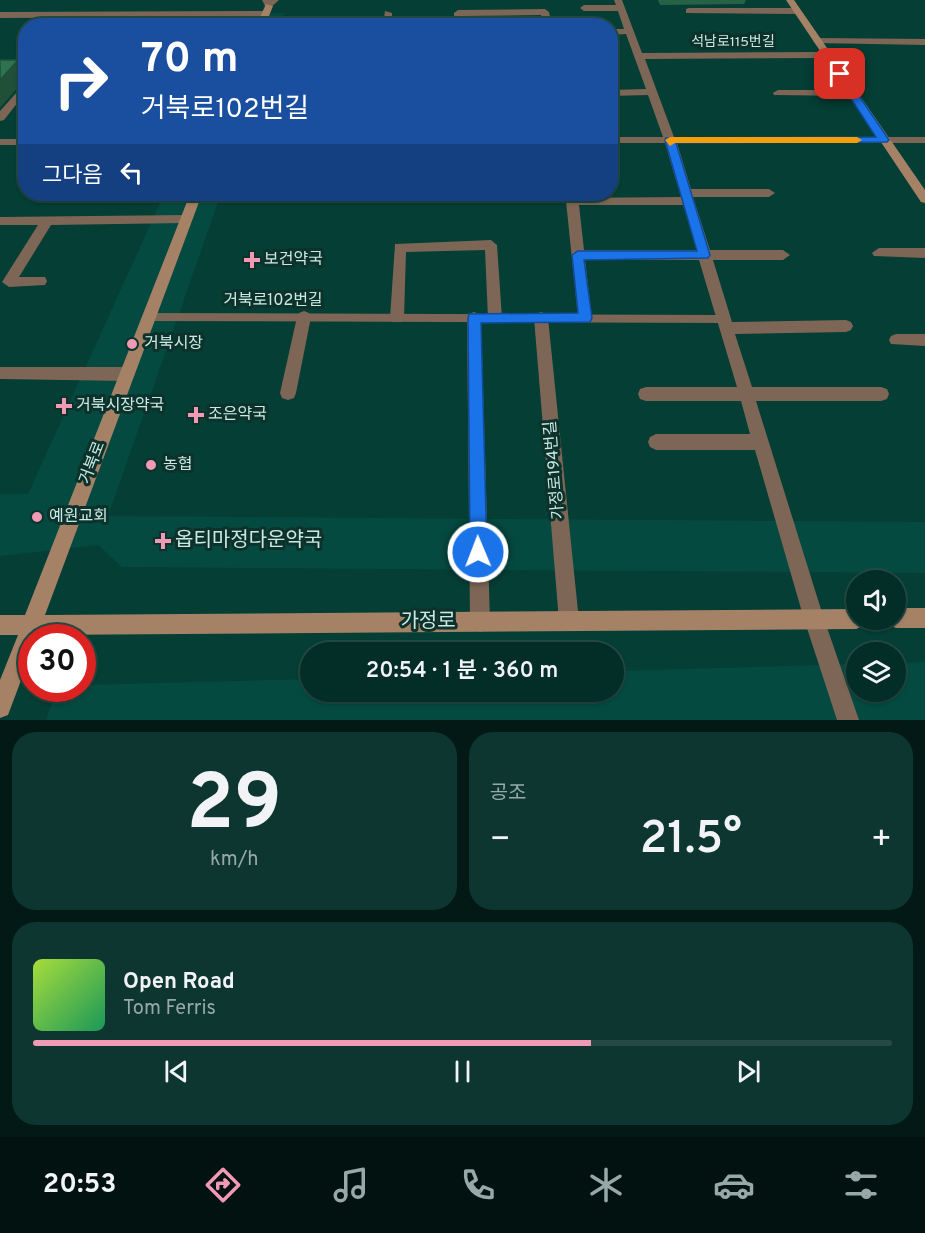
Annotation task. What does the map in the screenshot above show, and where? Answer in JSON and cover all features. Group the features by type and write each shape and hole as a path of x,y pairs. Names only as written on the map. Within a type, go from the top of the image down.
{"street":[{"path":"790,0 925,199"},
{"path":"584,8 620,4 670,140 814,619 848,720"},
{"path":"1,17 268,5"},
{"path":"689,11 797,11"},
{"path":"458,18 458,13 545,12 546,18"},
{"path":"388,13 388,18"},
{"path":"618,32 630,32"},
{"path":"818,42 925,42"},
{"name":"석남로115번길","path":"639,56 827,55"},
{"path":"618,93 652,92"},
{"path":"778,93 852,93"},
{"path":"0,118 18,95"},
{"path":"618,141 925,140"},
{"path":"0,142 18,142"},
{"path":"618,199 769,193"},
{"name":"거북로","path":"32,624 193,201"},
{"path":"572,201 585,318"},
{"path":"0,221 186,219"},
{"path":"40,281 9,282 47,221"},
{"path":"397,318 400,247 491,245 495,318"},
{"path":"879,253 925,253"},
{"path":"578,255 783,255"},
{"path":"288,393 304,317"},
{"path":"474,318 480,622"},
{"name":"가정로194번길","path":"541,318 569,621"},
{"path":"725,324 846,326"},
{"path":"896,340 925,340"},
{"path":"0,373 127,374"},
{"path":"646,394 881,394"},
{"path":"656,442 760,442"},
{"path":"906,618 925,618"},
{"name":"가정로","path":"96,625 846,619"},
{"name":"가정로","path":"0,625 18,625"},
{"name":"거북로","path":"0,707 18,661"}],"lane":[{"name":"거북로102번길","path":"149,317 585,318 725,324"}],"shaded area":[{"path":"284,13 282,18 243,18 245,14"},
{"path":"161,201 219,201 108,516 925,522 925,573 906,573 906,570 846,570 846,572 122,567 98,545 0,556 0,494 28,494"},
{"path":"925,662 925,720 46,720 52,702 96,702 96,685 300,679 300,702 624,702 624,671 846,664 846,702 906,702 906,663"}],"building":[{"path":"0,60 18,60 0,80"}],"slow traffic":[{"path":"670,142 670,140 857,140"}],"place":[{"name":"보건약국","path":"252,260"},
{"name":"거북시장","path":"132,344"},
{"name":"거북시장약국","path":"64,406"},
{"name":"조은약국","path":"196,415"},
{"name":"농협","path":"151,465"},
{"name":"예원교회","path":"37,517"},
{"name":"옵티마정다운약국","path":"163,541"}],"route":[{"path":"478,552 474,318 585,318 578,255 704,255 670,140 884,140 840,74"}]}
